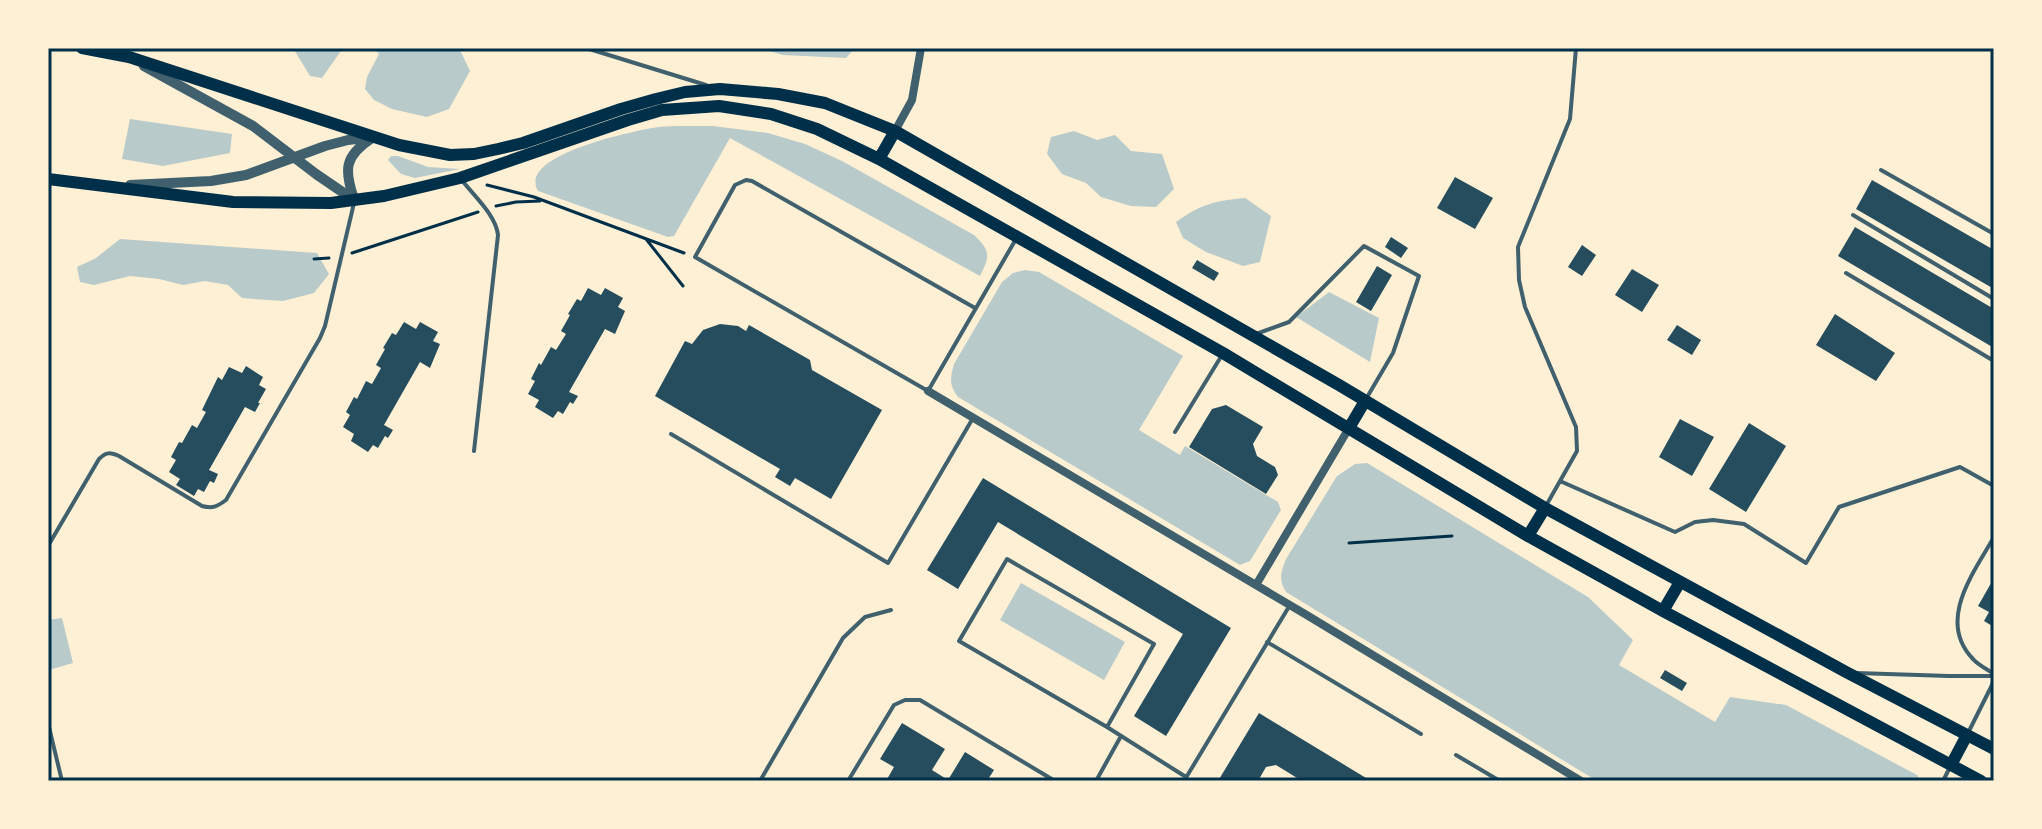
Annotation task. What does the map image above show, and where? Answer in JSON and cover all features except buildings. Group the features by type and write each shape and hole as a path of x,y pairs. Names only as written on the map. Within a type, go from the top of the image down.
{"main road":[{"path":"82,48 129,57 374,137 450,155 474,154 536,139 621,109 685,92 720,89 778,94 825,103 895,131 1253,335 1545,508 1994,749"},
{"path":"48,179 233,202 331,203 384,196 460,178 662,110 719,106 771,114 817,129 879,159 1223,353 1528,536 1981,781"},
{"path":"879,159 895,131"},
{"path":"1349,428 1365,401"},
{"path":"1528,536 1545,508"},
{"path":"1663,611 1680,582"},
{"path":"1951,765 1967,735"}],"street":[{"path":"895,131 912,100 921,48"},
{"path":"129,57 253,126 354,200"},
{"path":"108,187 246,175 348,140 374,137"},
{"path":"354,200 347,174 349,162 353,153 374,137"},
{"path":"928,391 1581,781"},
{"path":"1256,585 1349,428"}],"lane":[{"path":"586,48 720,89"},
{"path":"1545,508 1577,451 1576,427 1525,307 1519,280 1518,247 1570,119 1576,48"},
{"path":"1881,170 1994,234"},
{"path":"460,178 497,227 498,235 474,451"},
{"path":"975,308 752,181 735,185 695,257 928,391 1017,237"},
{"path":"48,546 99,459 111,452 202,506 211,508 226,500 320,338 354,200"},
{"path":"1853,215 1994,299"},
{"path":"1253,335 1289,322 1364,246 1419,276 1393,353 1365,401"},
{"path":"1846,273 1994,361"},
{"path":"1175,432 1223,353"},
{"path":"671,434 888,563 973,418"},
{"path":"1560,481 1675,532 1695,522 1713,520 1744,524 1806,563 1839,507 1960,467 1994,486"},
{"path":"1994,537 1961,595 1957,617 1958,632 1968,653 1994,677"},
{"path":"1107,727 1154,644 1007,559 959,641 1107,727 1185,779 1290,605"},
{"path":"760,781 843,638 865,617 891,610"},
{"path":"1267,642 1421,734"},
{"path":"1846,672 1994,677"},
{"path":"1967,735 1994,677"},
{"path":"848,781 894,705 905,700 920,700 1055,781"},
{"path":"48,723 62,781"},
{"path":"1096,781 1121,736"},
{"path":"1456,755 1500,781"},
{"path":"1943,781 1951,765"}],"path":[{"path":"460,178 544,201 695,257"},
{"path":"314,259 340,257 503,203 544,201"},
{"path":"645,239 683,286"},
{"path":"1349,543 1452,536"}],"shaded area":[{"path":"293,48 343,48 322,78 310,76"},
{"path":"373,48 459,48 470,71 449,109 427,117 392,109 374,100 365,89 367,77 379,54"},
{"path":"759,48 855,48 846,58 783,55"},
{"path":"130,119 232,134 230,153 163,166 122,159"},
{"path":"713,126 768,133 805,144 842,161 974,235 984,245 987,254 980,276 730,138 674,236 668,237 538,191 536,178 544,167 559,156 579,148 652,128"},
{"path":"1074,131 1097,140 1115,135 1131,151 1162,154 1174,189 1156,207 1131,206 1101,197 1086,183 1062,174 1047,154 1051,137"},
{"path":"391,156 428,167 460,169 415,178 401,174 388,160"},
{"path":"1245,198 1271,216 1260,262 1243,266 1206,252 1183,238 1176,222 1185,216 1208,204"},
{"path":"120,239 317,253 329,274 314,293 283,301 242,298 228,285 205,281 183,285 130,276 94,285 80,282 77,267 96,258"},
{"path":"1025,270 1039,272 1183,356 1139,430 1180,455 1185,446 1278,502 1281,510 1250,561 1240,565 958,397 951,381 954,364 1002,282 1013,273"},
{"path":"1329,292 1379,318 1370,362 1296,317"},
{"path":"1367,463 1588,597 1633,640 1619,665 1715,722 1730,697 1786,705 1917,775 1921,781 1597,781 1286,592 1281,576 1286,559 1337,476 1355,464"},
{"path":"1021,583 1125,642 1104,680 1000,620"},
{"path":"62,618 73,663 49,670 48,620"}]}
